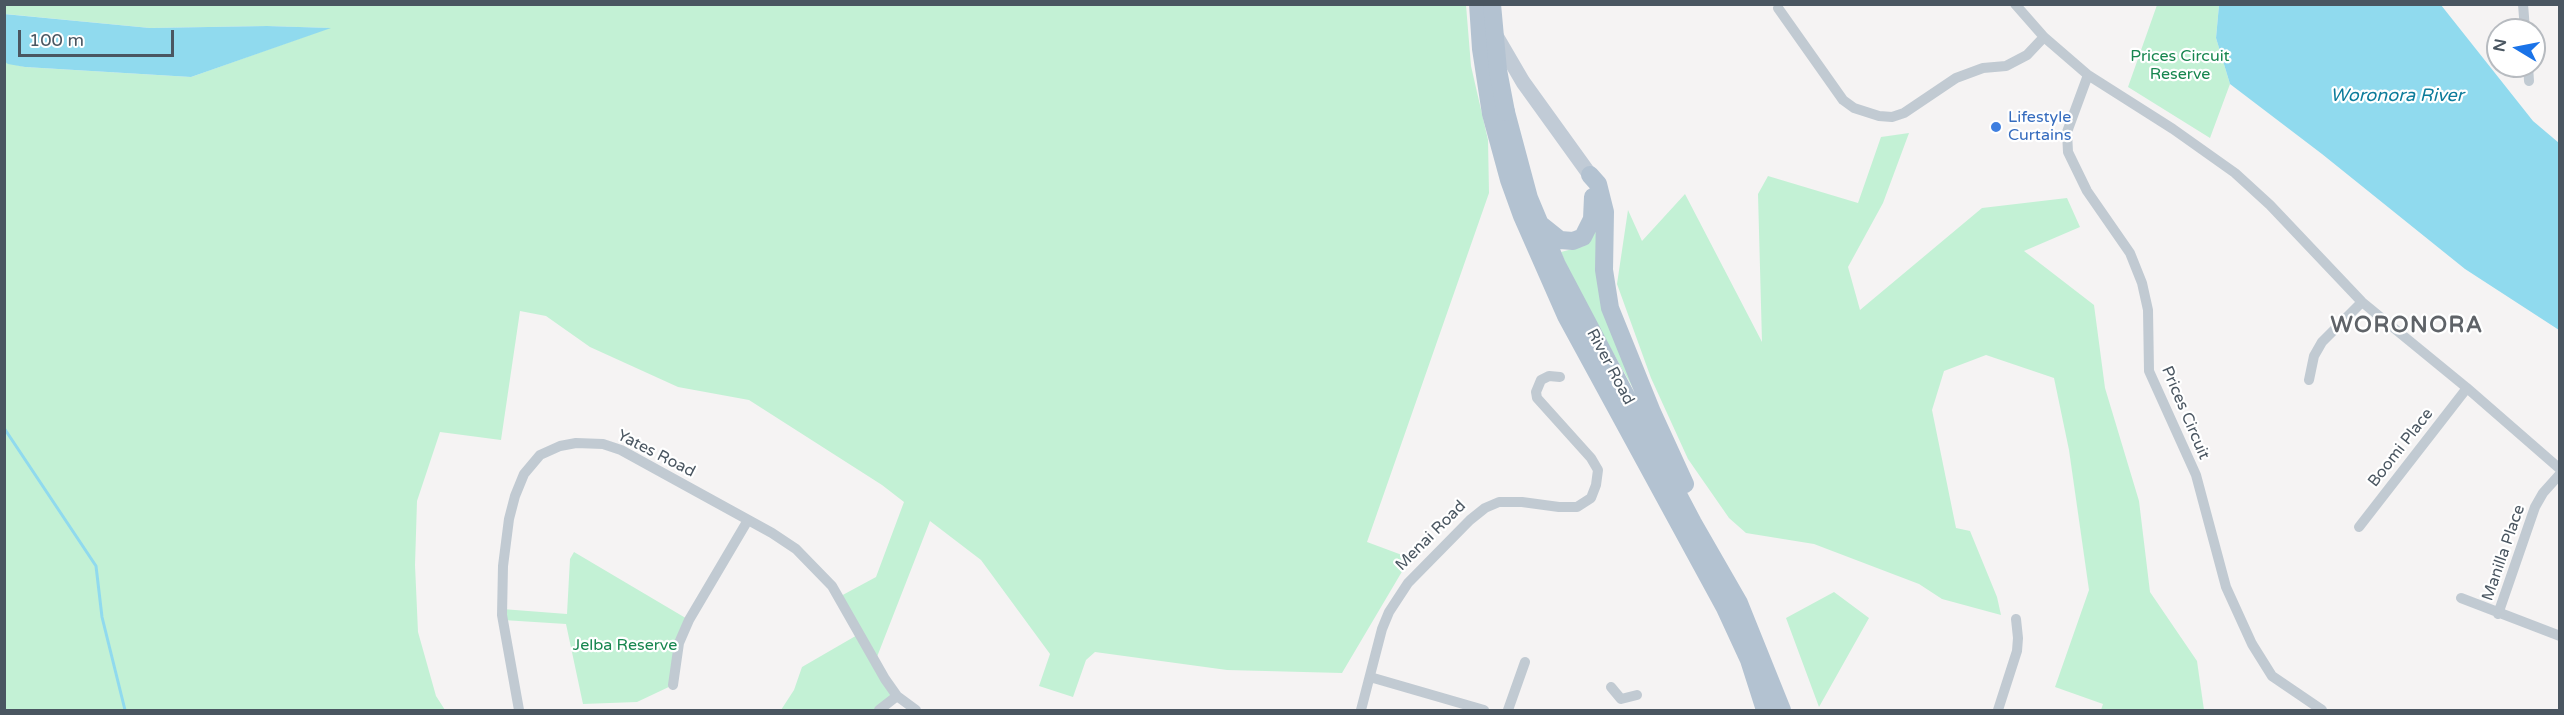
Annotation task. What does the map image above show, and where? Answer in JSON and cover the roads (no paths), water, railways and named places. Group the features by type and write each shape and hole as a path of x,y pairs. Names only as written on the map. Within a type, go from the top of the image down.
{"main road":[{"name":"River Road","path":"1478,4 1481,49 1498,113 1515,199 1566,316 1725,608 1749,660 1765,711"},
{"name":"River Road","path":"1492,4 1498,70 1498,113 1516,157 1537,220 1557,266 1626,397 1693,523 1715,557 1739,603 1782,711"},
{"path":"1537,220 1560,240 1573,241 1582,237 1592,219 1594,201 1590,175"},
{"path":"1590,175 1598,184 1605,212 1604,270 1610,308 1652,412 1699,514 1715,557"}],"street":[{"path":"1478,4 1523,82 1590,175"},
{"path":"2015,4 2044,37 2088,75 2182,135 2235,173 2270,204 2362,302 2467,388 2559,472"},
{"path":"1778,8 1843,100 1854,108 1880,116 1892,117 1904,113 1956,78 1983,68 2006,66 2015,62 2027,55 2044,37"},
{"name":"Prices Circuit","path":"2088,75 2067,132 2068,152 2087,190 2130,254 2142,283 2148,310 2149,371 2194,469 2226,587 2252,644 2272,676 2322,711"},
{"path":"2309,380 2314,356 2322,342 2362,302"},
{"name":"Menai Road","path":"1361,711 1385,620 1397,598 1418,572 1470,520 1485,508 1499,502 1522,501 1559,507 1577,507 1590,498 1596,485 1598,470 1591,458 1537,398 1536,392 1541,380 1549,376 1560,377"},
{"name":"Boomi Place","path":"2359,527 2467,388"},
{"name":"Yates Road","path":"519,711 504,630 503,566 515,496 524,474 540,455 560,446 576,443 603,444 621,450 772,533 796,549 832,586 897,696 916,711"},
{"name":"Manilla Place","path":"2498,614 2538,501 2559,472"},
{"path":"673,685 679,644 690,620 748,520"},
{"name":"Manilla Place","path":"2461,598 2559,636"},
{"path":"1998,711 2017,651 2016,619"},
{"path":"1508,711 1525,662"},
{"path":"1370,677 1484,711"},
{"path":"1611,687 1621,699"},
{"path":"1621,699 1637,695"},
{"path":"879,711 897,696"},
{"path":"1617,711 1621,699"}],"water":[{"name":"Woronora River","path":"2219,5 2441,5 2486,62 2486,78 2499,78 2533,121 2559,143 2559,330 2465,269 2322,154 2230,84 2216,38"},
{"path":"4,14 150,28 267,26 331,28 191,77 8,64 5,62"}],"waterway":[{"path":"4,428 96,566 102,617 125,710"}],"place":[{"name":"Lifestyle Curtains","path":"1996,127"}],"district":[{"name":"WORONORA","path":"2407,326"}],"park label":[{"name":"Prices Circuit Reserve","path":"2180,66"},
{"name":"Jelba Reserve","path":"625,646"}]}
